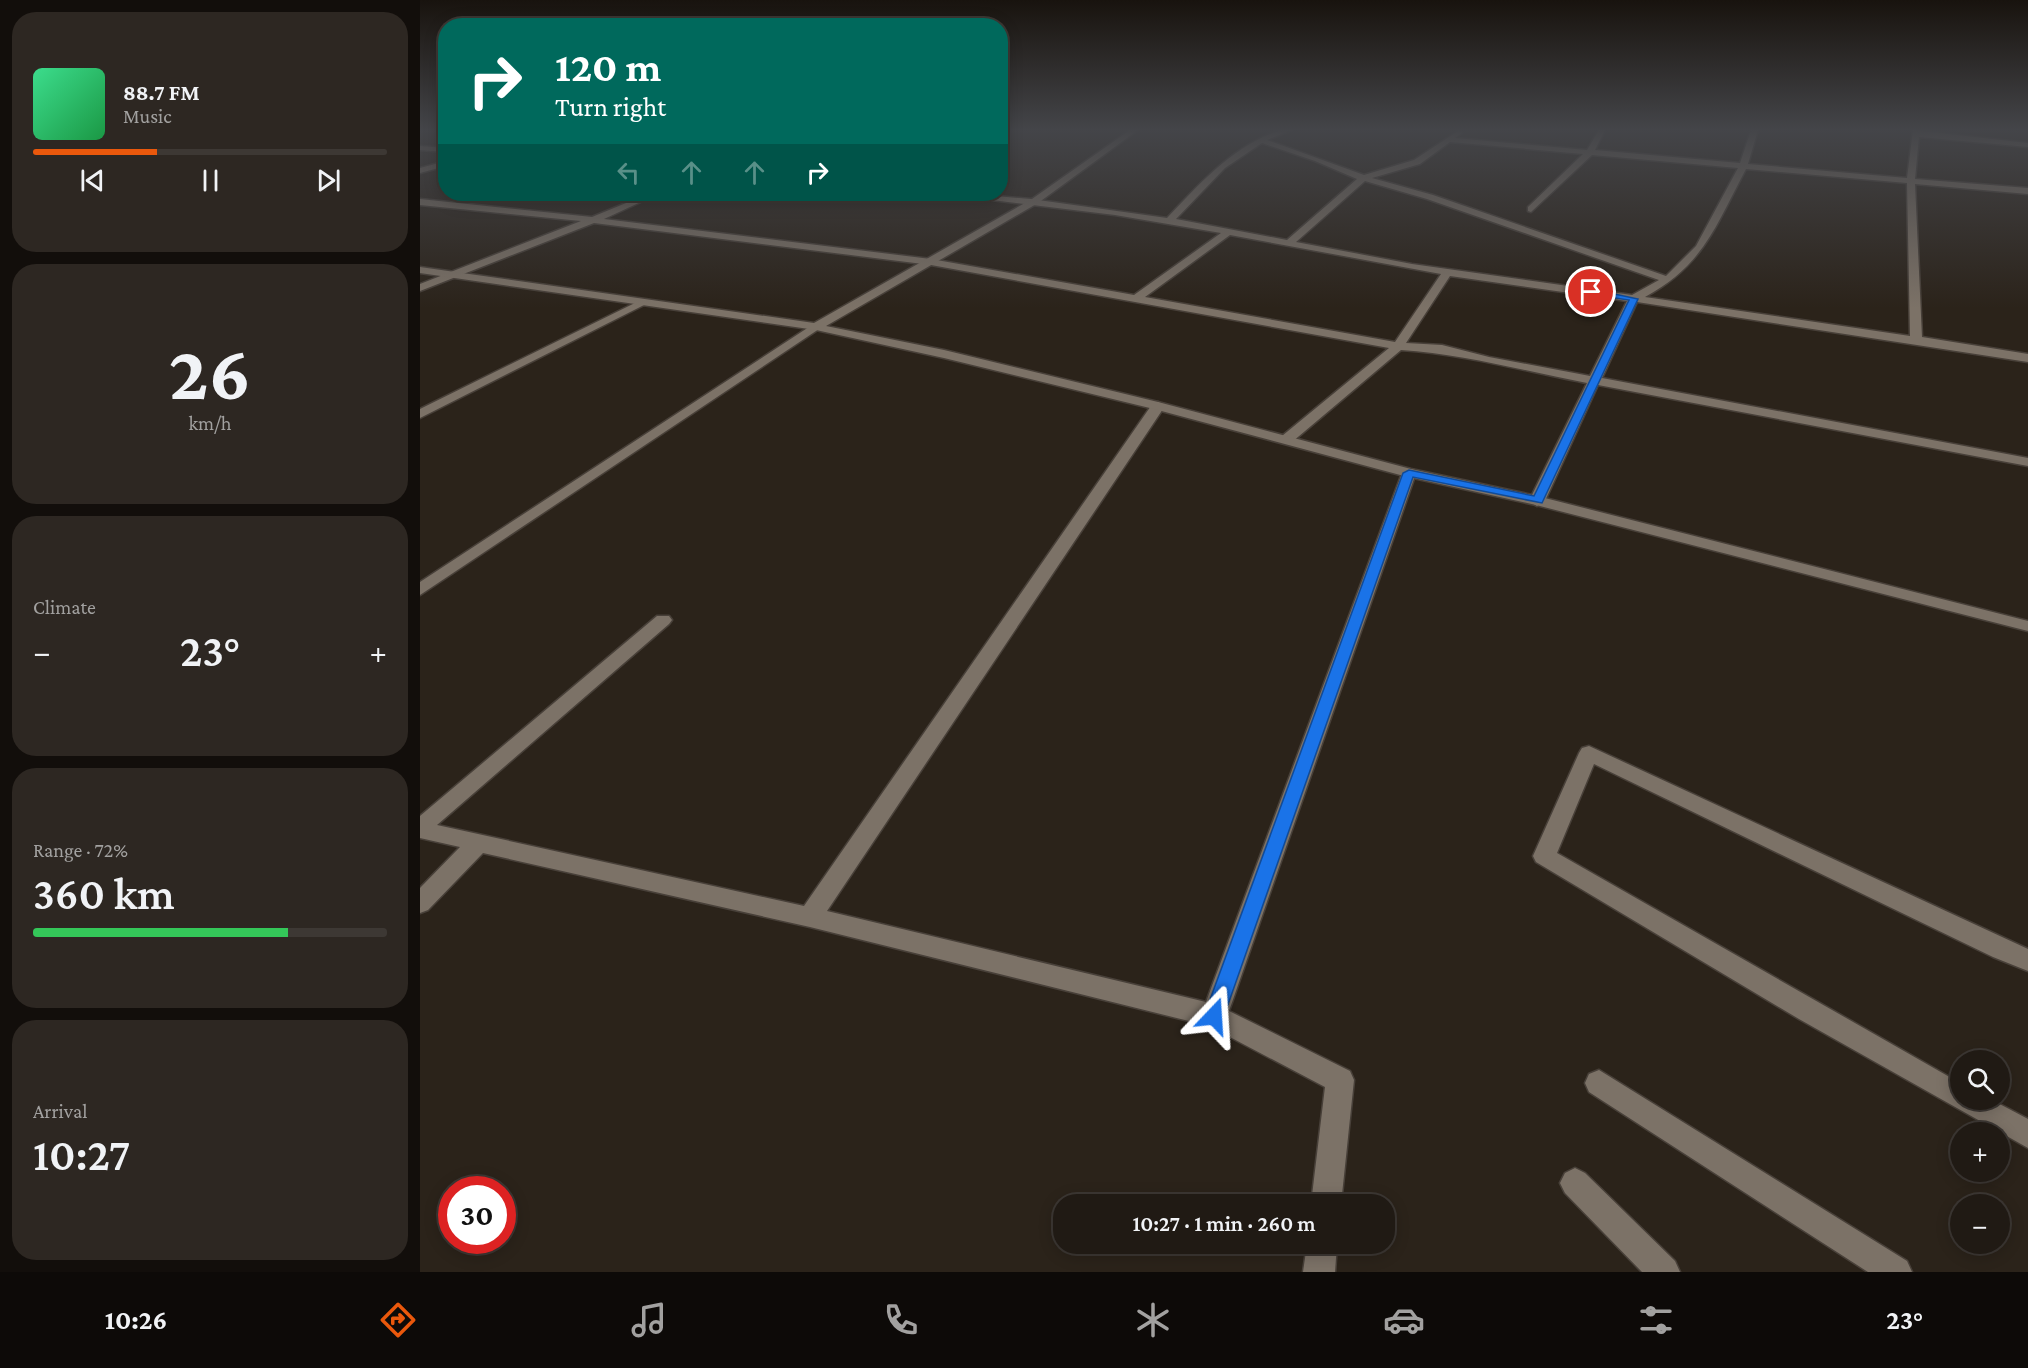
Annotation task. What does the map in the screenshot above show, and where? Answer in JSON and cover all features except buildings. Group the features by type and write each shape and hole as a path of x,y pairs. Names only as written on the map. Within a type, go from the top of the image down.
{"street":[{"path":"420,590 816,327 931,262 1051,189"},
{"path":"1169,221 1199,189"},
{"path":"1290,243 1350,189"},
{"path":"1403,189 1668,280"},
{"path":"1531,209 1551,189"},
{"path":"1538,501 1634,299 1668,280 1700,247 1731,189"},
{"path":"1911,189 1916,340"},
{"path":"2009,189 2028,191"},
{"path":"1008,199 1169,221 1448,273 2028,358"},
{"path":"431,204 439,201"},
{"path":"420,288 638,201"},
{"path":"420,202 593,220 931,262 1398,346 1442,349 1489,361 2028,462"},
{"path":"1136,299 1228,232"},
{"path":"420,270 816,327 944,354 1158,406 1409,473 1538,501 2028,626"},
{"path":"1287,440 1398,346 1448,273"},
{"path":"420,414 645,302"},
{"path":"810,917 1158,406"},
{"path":"1214,1016 1409,473"},
{"path":"420,829 663,620"},
{"path":"1950,1091 1544,856 1589,753 2002,950 2028,960"},
{"path":"420,829 810,917 1214,1016 1340,1080 1327,1194"},
{"path":"420,903 479,842"},
{"path":"1599,1083 1896,1272"},
{"path":"1984,1110 2028,1134"},
{"path":"1575,1183 1664,1272"},
{"path":"1319,1272 1321,1254"}],"route":[{"path":"1214,1016 1409,473 1538,501 1634,299 1591,292"}]}
